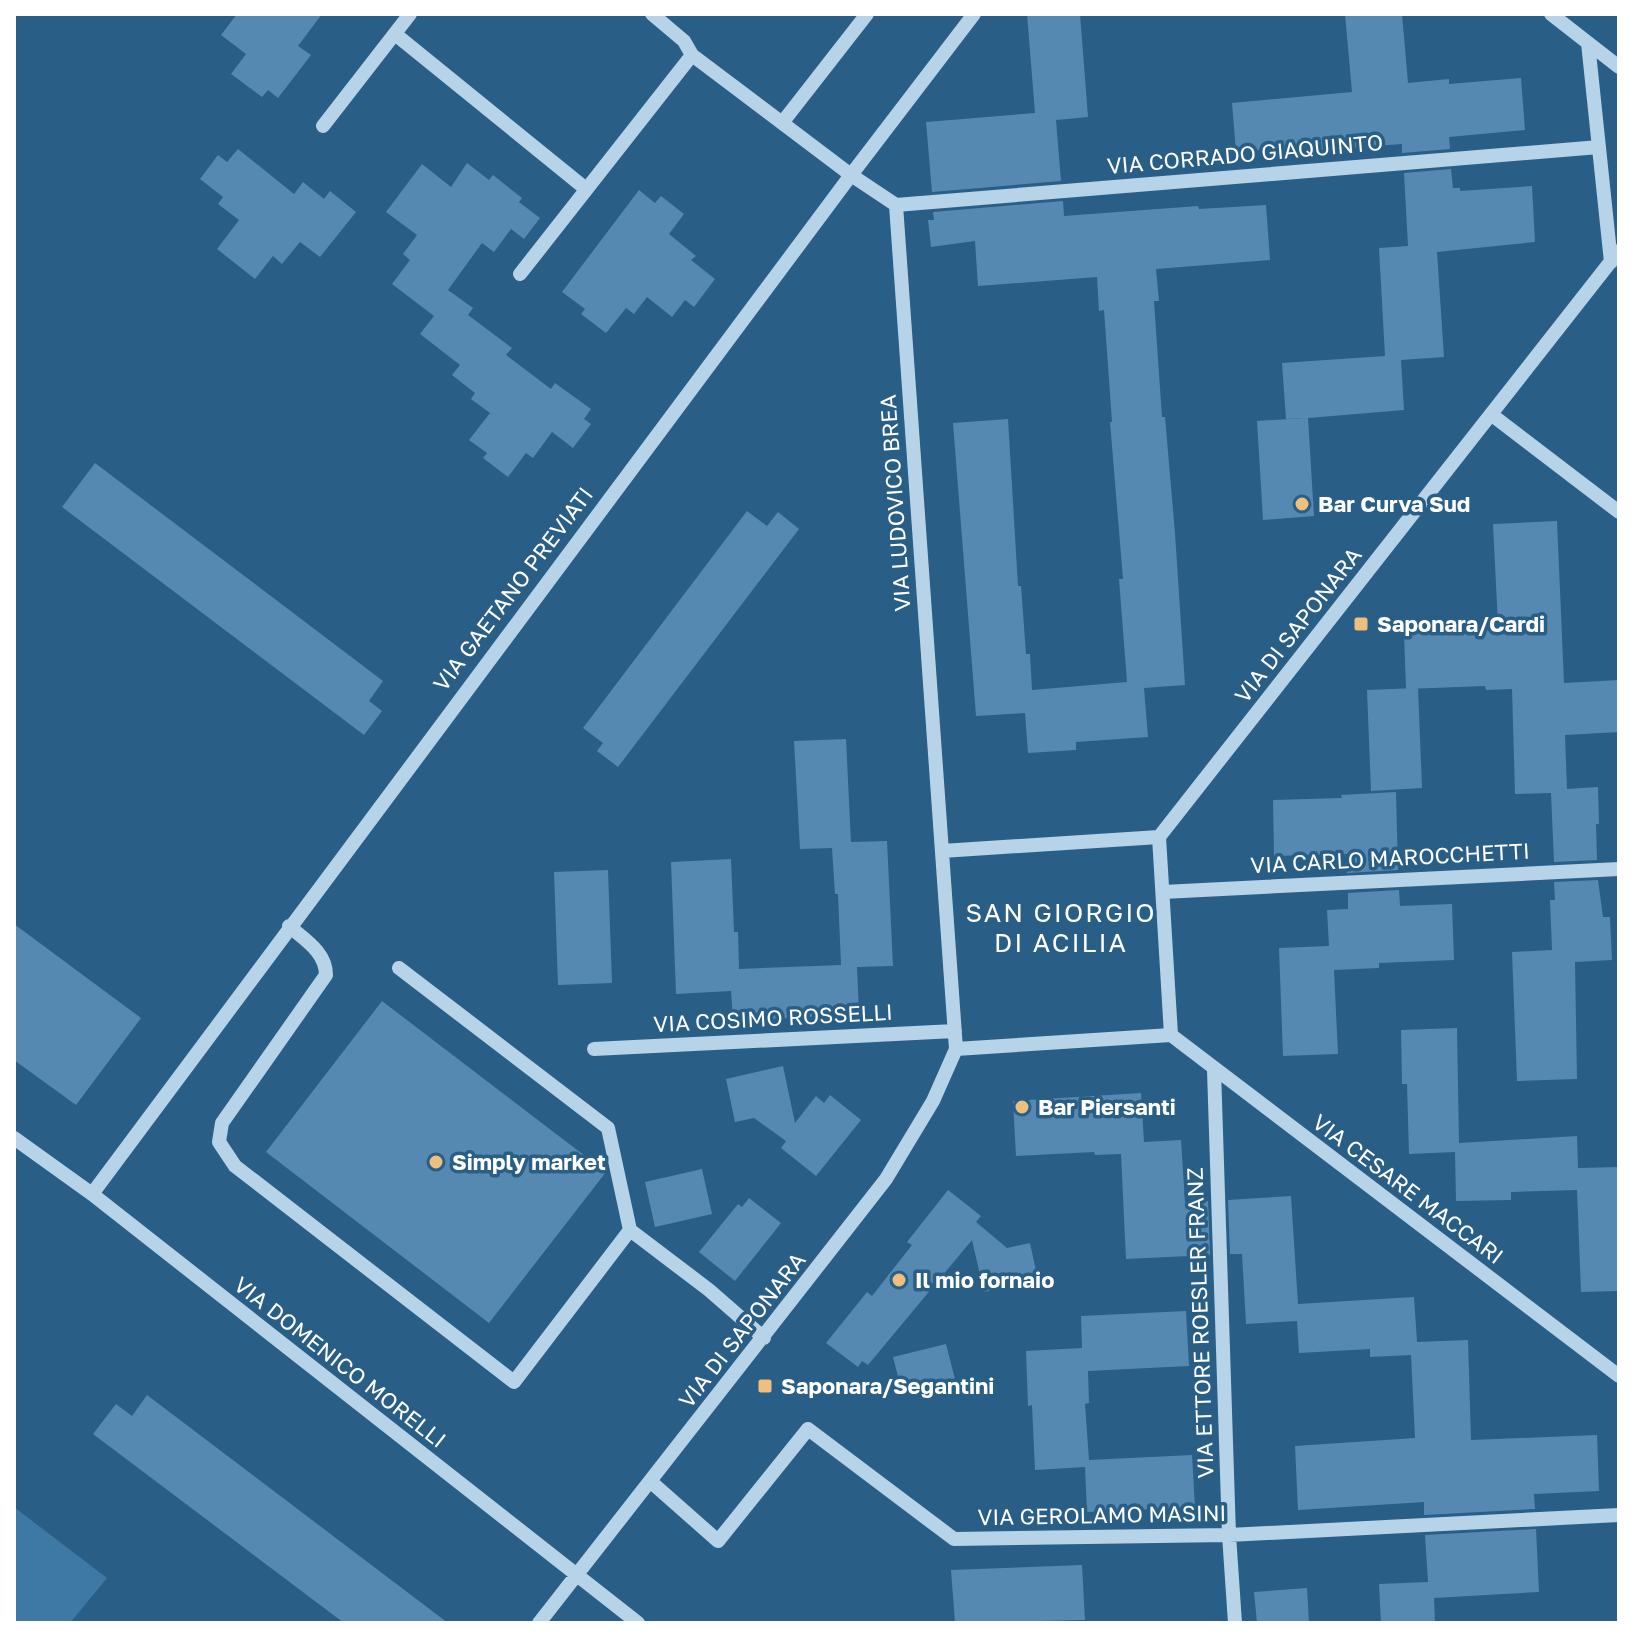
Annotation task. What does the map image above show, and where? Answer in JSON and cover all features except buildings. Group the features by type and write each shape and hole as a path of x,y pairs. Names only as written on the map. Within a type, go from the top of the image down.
{"street":[{"path":"323,126 410,14"},
{"path":"652,14 684,41 692,55 851,175 896,205"},
{"path":"782,123 867,14"},
{"name":"VIA GAETANO PREVIATI","path":"92,1194 289,926 974,14"},
{"path":"1551,14 1619,67"},
{"path":"395,34 586,189"},
{"path":"1588,43 1615,256"},
{"path":"520,274 692,55"},
{"name":"VIA CORRADO GIAQUINTO","path":"896,205 1599,147"},
{"name":"VIA LUDOVICO BREA","path":"896,205 956,1049"},
{"name":"VIA DI SAPONARA","path":"1159,837 1615,256"},
{"path":"1492,415 1619,512"},
{"path":"942,851 1159,837 1163,892 1171,1035 956,1049"},
{"name":"VIA CARLO MAROCCHETTI","path":"1163,892 1619,869"},
{"path":"289,926 321,956 326,965 326,975 222,1123 219,1142 235,1166 514,1382 630,1230"},
{"path":"399,968 608,1128 630,1230 709,1290 764,1338"},
{"name":"VIA COSIMO ROSSELLI","path":"594,1049 955,1031"},
{"name":"VIA CESARE MACCARI","path":"1171,1035 1619,1376"},
{"name":"VIA DI SAPONARA","path":"539,1623 764,1338 900,1158 933,1101 956,1049"},
{"name":"VIA ETTORE ROESLER FRANZ","path":"1214,1070 1229,1535 1235,1623"},
{"name":"VIA DOMENICO MORELLI","path":"14,1138 92,1194 574,1576 638,1623"},
{"name":"VIA GEROLAMO MASINI","path":"650,1481 718,1541 808,1429 954,1539 1229,1535 1619,1515"}],"shaded area":[{"path":"14,1507 107,1578 70,1623 14,1623"}],"place":[{"name":"Bar Curva Sud","path":"1302,504"},
{"name":"Saponara/Cardi","path":"1361,624"},
{"name":"Bar Piersanti","path":"1022,1107"},
{"name":"Simply market","path":"436,1162"},
{"name":"Il mio fornaio","path":"899,1280"},
{"name":"Saponara/Segantini","path":"765,1386"}],"district":[{"name":"SAN GIORGIO DI ACILIA","path":"1061,928"}]}
